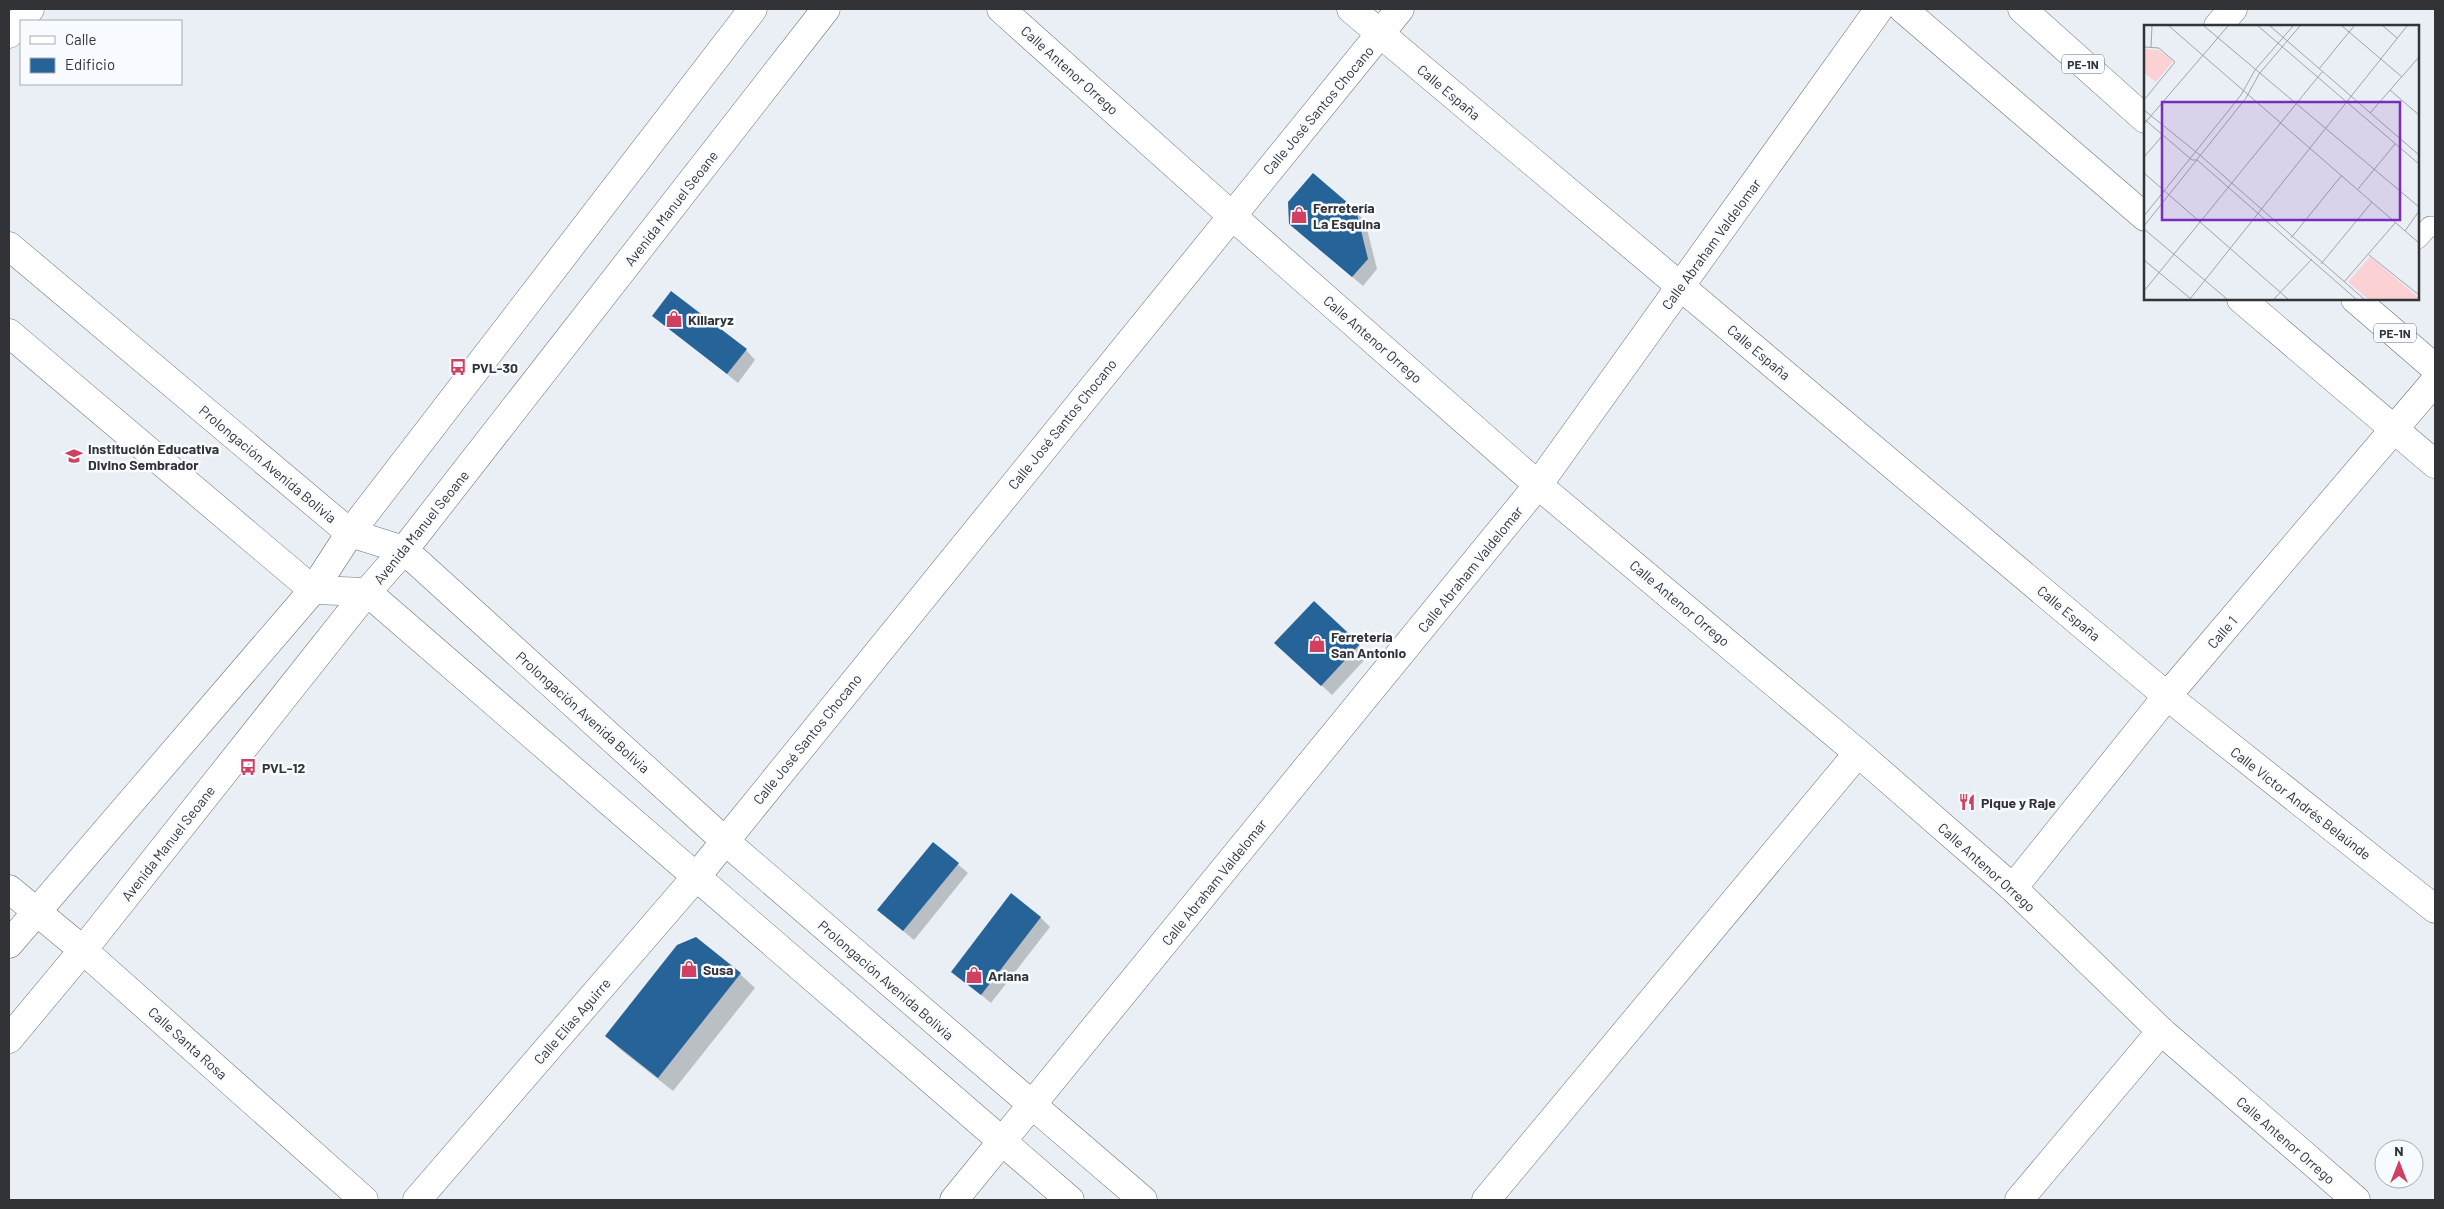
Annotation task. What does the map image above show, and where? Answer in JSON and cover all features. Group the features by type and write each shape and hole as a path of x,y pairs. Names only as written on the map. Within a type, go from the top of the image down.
{"main road":[{"path":"21,20 30,9"},
{"path":"9,944 313,590 350,533 754,9"},
{"name":"Avenida Manuel Seoane","path":"9,1039 83,950 368,592 404,550 826,9"},
{"name":"Calle Antenor Orrego","path":"1001,9 1231,215 1538,485 1858,753 2013,888 2161,1031 2356,1200"},
{"name":"Calle España","path":"1350,9 2167,696"},
{"name":"Calle José Santos Chocano","path":"725,841 1400,9"},
{"name":"Calle Abraham Valdelomar","path":"954,1200 1538,485 1879,9"},
{"path":"1903,9 2144,216"},
{"name":"PE-1N","path":"2022,9 2144,115"},
{"path":"2219,25 2233,9"},
{"path":"9,34 20,21"},
{"name":"Prolongación Avenida Bolivia","path":"9,246 350,533 404,550 725,841 1031,1106 1143,1200"},
{"path":"2242,300 2435,464"},
{"name":"PE-1N","path":"2358,300 2435,368"},
{"path":"12,341 313,590 368,592 1070,1200"},
{"name":"Calle 1","path":"2013,888 2167,696 2435,381"},
{"name":"Calle Víctor Andrés Belaúnde","path":"2167,696 2435,909"},
{"path":"1486,1200 1858,753"},
{"name":"Calle Elias Aguirre","path":"417,1200 725,841"},
{"name":"Calle Santa Rosa","path":"9,889 83,950 364,1200"},
{"path":"2019,1200 2161,1031"}],"lane":[{"path":"2419,238 2430,226 2435,226"}],"building":[{"path":"1313,173 1356,210 1368,259 1352,277 1289,224 1288,202"},
{"path":"671,291 747,349 727,374 652,316"},
{"name":"Ferretería San Antonio","path":"1314,601 1360,644 1321,686 1274,643"},
{"path":"933,842 959,863 903,931 877,910"},
{"path":"1011,893 1041,917 981,995 951,972"},
{"path":"696,937 741,973 658,1078 605,1036 677,945"}],"place":[{"name":"Ferretería La Esquina","path":"1299,215"},
{"name":"Killaryz","path":"674,319"},
{"name":"PVL-30","path":"458,367"},
{"name":"Institución Educativa Divino Sembrador","path":"74,456"},
{"name":"Ferretería San Antonio","path":"1317,644"},
{"name":"PVL-12","path":"248,767"},
{"name":"Pique y Raje","path":"1967,802"},
{"name":"Susa","path":"689,969"},
{"name":"Ariana","path":"974,975"}]}
